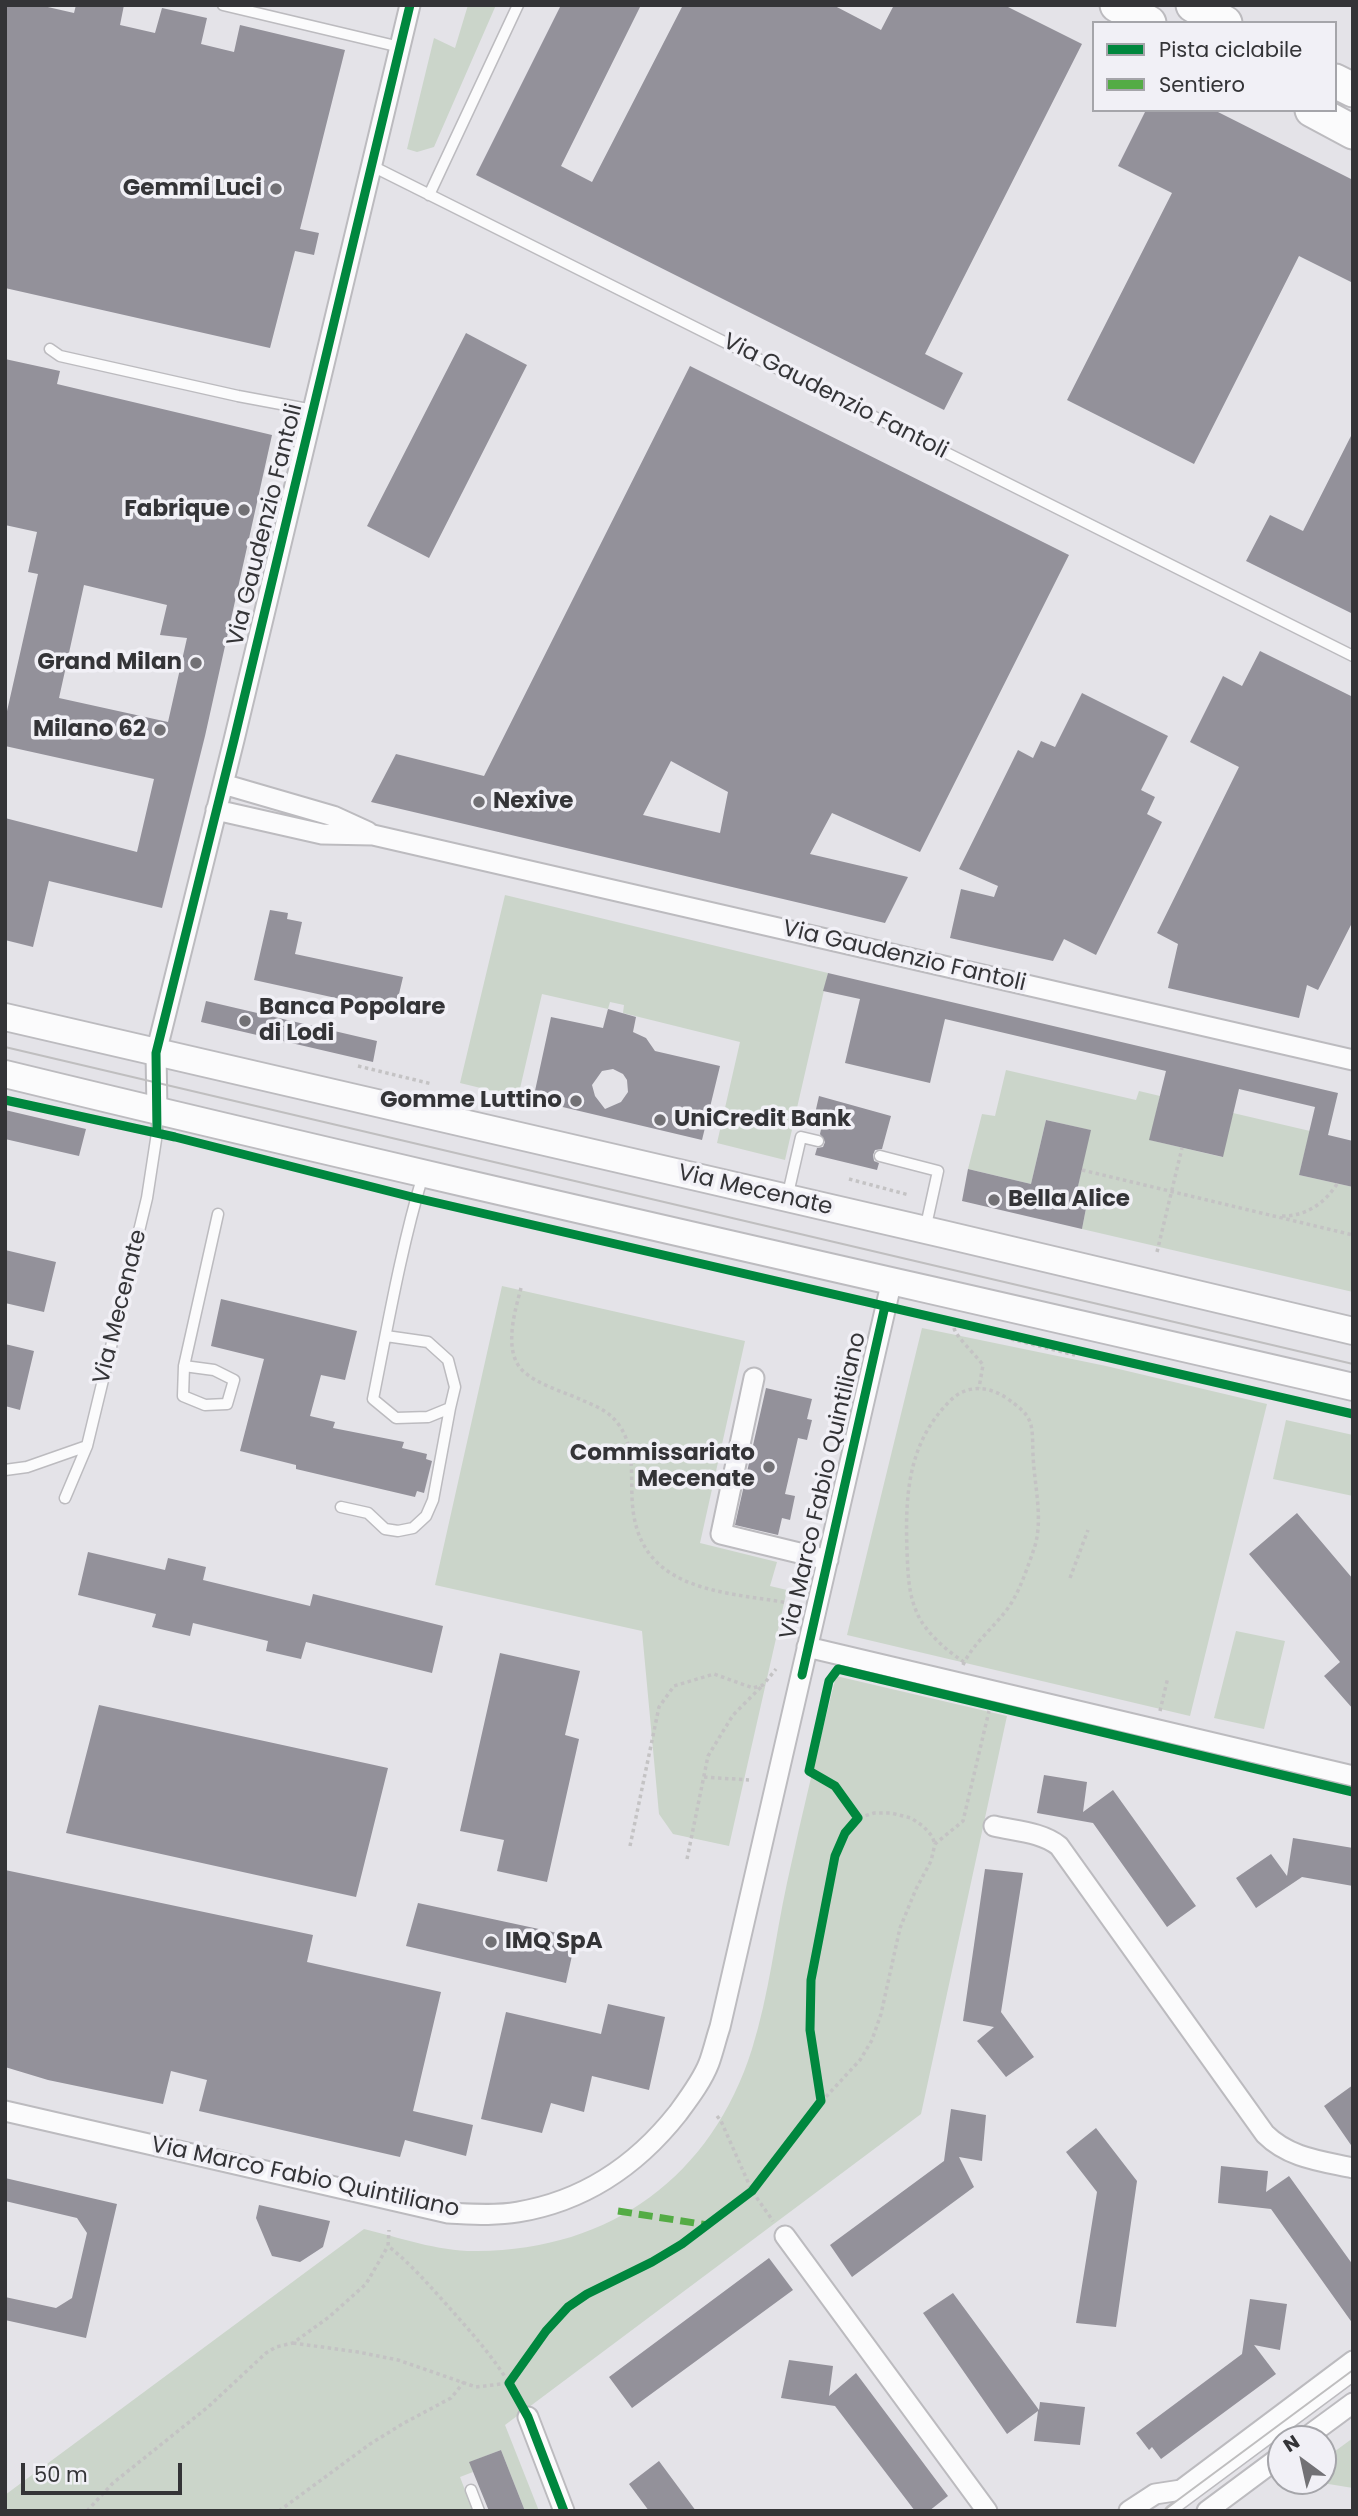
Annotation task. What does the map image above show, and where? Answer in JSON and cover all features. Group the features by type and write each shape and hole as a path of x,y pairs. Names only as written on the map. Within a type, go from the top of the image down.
{"highway":[{"path":"1117,5 1145,21"},
{"path":"1193,5 1221,21"},
{"path":"1337,82 1353,90"},
{"path":"1316,112 1353,132"}],"main road":[{"name":"Via Mecenate","path":"5,1017 1353,1332"},
{"path":"5,1074 424,1175 1353,1387"}],"street":[{"name":"Via Gaudenzio Fantoli","path":"156,1053 410,5"},
{"name":"Via Gaudenzio Fantoli","path":"223,784 334,816 373,835"},
{"name":"Via Gaudenzio Fantoli","path":"216,810 322,834 373,835 1353,1060"},
{"name":"Via Mecenate","path":"156,1053 157,1111"},
{"name":"Via Marco Fabio Quintiliano","path":"5,2112 448,2213 516,2212 549,2205 586,2191 614,2175 645,2151 691,2096 708,2065 720,2028 892,1280"},
{"path":"754,1378 721,1534 828,1560"},
{"path":"807,1647 1353,1776"},
{"path":"994,1826 1040,1836 1059,1846 1265,2134 1275,2144 1296,2155 1353,2168"},
{"path":"785,2236 987,2511"},
{"path":"1129,2511 1155,2494 1181,2490 1353,2361"},
{"path":"1323,2425 1353,2403"},
{"path":"528,2417 564,2511"},
{"path":"1207,2511 1267,2466"}],"lane":[{"path":"222,5 400,47"},
{"path":"429,195 518,5"},
{"name":"Via Gaudenzio Fantoli","path":"372,166 1353,656"},
{"path":"49,353 238,396 313,410"},
{"name":"Via Mecenate","path":"65,1498 87,1446 147,1198 157,1133 157,1111"},
{"path":"787,1198 801,1137 818,1141"},
{"path":"880,1156 939,1171 925,1230"},
{"path":"424,1175 373,1399 396,1418 428,1418 450,1408"},
{"path":"184,1366 214,1370 234,1380 227,1404 205,1405 183,1396 184,1366 218,1214"},
{"path":"341,1507 368,1513 385,1529 398,1531 413,1528 426,1516 433,1500 455,1387 448,1360 428,1342 386,1336"},
{"path":"5,1469 27,1468 87,1446"},
{"path":"1171,2511 1353,2376"},
{"path":"471,2490 479,2511"}],"path":[{"path":"358,1066 432,1084"},
{"path":"1157,1252 1182,1148"},
{"path":"1082,1170 1353,1235"},
{"path":"849,1179 909,1195"},
{"path":"1276,1216 1292,1216 1314,1208 1324,1201 1337,1184"},
{"path":"521,1288 512,1337 518,1362 522,1369 536,1379 605,1410 617,1422 627,1437 631,1455 632,1506 636,1528 653,1560 674,1577 703,1588 789,1603"},
{"path":"956,1324 956,1335 983,1365 979,1388"},
{"path":"1009,1336 1086,1351"},
{"path":"1009,1336 1075,1355"},
{"path":"979,1388 994,1390 1018,1406 1032,1423 1038,1513 1035,1546 1013,1601 963,1665 917,1615 909,1585 906,1506 913,1462 938,1412 959,1393 979,1388"},
{"path":"1070,1578 1088,1530"},
{"path":"687,1859 708,1756 733,1715 776,1670"},
{"path":"630,1846 659,1707 674,1686 714,1674 745,1687 763,1685"},
{"path":"1160,1713 1168,1677"},
{"path":"935,1844 963,1821 990,1706"},
{"path":"809,1771 835,1786 859,1818"},
{"path":"705,1777 749,1780"},
{"path":"87,2511 113,2483 208,2407 266,2353 276,2347 293,2343 358,2351 398,2360 476,2387 509,2383 546,2331 568,2308 587,2294 682,2244 752,2191 821,2101 860,2060 872,2040 881,2014 900,1928 931,1861 935,1844 923,1826 911,1818 891,1813 874,1813 859,1818 845,1833 835,1856 811,1980 810,2030 821,2101"},
{"path":"717,2116 752,2191 785,2236"},
{"path":"293,2343 329,2317 366,2284 388,2246 389,2230"},
{"path":"388,2246 403,2257 497,2362 528,2417"},
{"path":"279,2511 370,2444 451,2398 464,2382"}],"shaded area":[{"path":"468,5 496,5 434,147 417,152 407,149 434,38 455,48"},
{"path":"505,895 828,973 785,1160 717,1143 740,1042 623,1013 624,1005 610,1002 608,1009 542,994 518,1097 460,1083"},
{"path":"1006,1070 1136,1100 1139,1091 1160,1096 1150,1140 1222,1157 1233,1113 1310,1131 1299,1175 1353,1187 1353,1292 1082,1229 1088,1198 1076,1195 1090,1130 1046,1120 1031,1184 968,1169 982,1114 995,1116"},
{"path":"502,1286 745,1341 700,1543 777,1562 770,1586 787,1590 729,1846 673,1834 659,1814 642,1631 435,1585"},
{"path":"922,1328 1106,1366 1267,1404 1190,1716 847,1635"},
{"path":"1286,1420 1353,1435 1353,1496 1273,1479"},
{"path":"1236,1631 1285,1641 1264,1729 1214,1718"},
{"path":"836,1676 1007,1716 921,2114 505,2425 539,2511 525,2511 501,2450 470,2462 473,2472 460,2477 473,2511 5,2511 5,2495 364,2229 421,2244 464,2251 526,2247 571,2237 613,2220 650,2197 683,2168 711,2134 734,2094 752,2049"},
{"path":"1353,2438 1353,2488 1337,2485 1337,2450"}],"building":[{"path":"5,5 39,5 74,13 76,5 124,5 120,25 155,33 162,8 207,18 201,44 234,52 240,25 345,50 300,229 319,233 314,255 295,251 270,348 5,288"},
{"path":"561,5 641,5 561,166 592,182 683,5 833,5 881,30 894,5 1004,5 1082,44 925,354 963,373 944,410 476,175"},
{"path":"1145,112 1218,112 1353,180 1353,283 1299,256 1194,464 1067,400 1172,193 1118,166"},
{"path":"466,333 527,365 429,558 367,526"},
{"path":"5,359 60,371 57,384 272,435 205,736 162,908 49,881 33,947 5,940 5,818 137,852 154,779 5,746 5,720 38,574 28,572 37,532 5,525","holes":["84,585 167,605 160,635 187,638 168,722 59,698"]},
{"path":"690,366 1069,555 920,852 832,813 810,854 908,877 885,923 371,802 396,754 484,776","holes":["671,761 728,792 720,833 643,815"]},
{"path":"1353,432 1353,614 1246,561 1270,515 1303,531"},
{"path":"1260,651 1353,697 1353,921 1318,990 1307,985 1299,1018 1168,988 1178,944 1157,933 1239,767 1190,742 1223,676 1242,686"},
{"path":"1082,693 1168,736 1141,790 1155,797 1147,814 1162,822 1096,955 1064,939 1053,961 950,938 961,889 994,897 998,886 959,869 1018,750 1033,758 1041,741 1055,747"},
{"path":"270,910 288,913 287,919 302,922 295,954 403,977 395,1011 254,980"},
{"path":"828,973 1338,1093 1328,1135 1353,1141 1353,1187 1299,1175 1315,1107 1239,1089 1223,1157 1149,1140 1166,1071 945,1019 930,1083 845,1063 860,999 823,991"},
{"path":"206,1001 377,1041 373,1062 201,1022"},
{"path":"608,1009 636,1017 633,1032 646,1038 655,1051 720,1066 702,1140 533,1100 551,1017 603,1028","holes":["613,1069 623,1074 627,1080 628,1092 621,1102 605,1109 595,1096 592,1085 602,1071"]},
{"path":"819,1096 891,1116 882,1149 875,1150 873,1155 874,1161 879,1163 877,1170 815,1155 817,1148 823,1147 825,1142 820,1134 823,1120 814,1118"},
{"path":"5,1110 86,1129 79,1156 5,1139"},
{"path":"1046,1120 1091,1130 1076,1195 1088,1198 1082,1229 962,1201 968,1169 1031,1184"},
{"path":"5,1250 56,1262 44,1312 5,1303"},
{"path":"221,1299 357,1331 345,1380 321,1375 310,1416 335,1422 333,1428 404,1442 402,1448 427,1454 426,1459 432,1461 424,1493 417,1491 415,1497 296,1469 296,1465 240,1451 264,1359 211,1346"},
{"path":"5,1344 34,1351 20,1410 5,1406"},
{"name":"Commissariato Mecenate","path":"766,1388 812,1399 807,1419 812,1420 807,1440 798,1438 785,1494 795,1496 790,1520 782,1518 778,1535 735,1525"},
{"path":"1297,1513 1353,1579 1353,1709 1324,1676 1340,1662 1249,1554"},
{"path":"88,1552 165,1570 168,1558 206,1567 203,1580 310,1606 313,1594 443,1626 432,1673 306,1642 301,1659 266,1651 268,1641 193,1623 190,1636 152,1627 156,1614 78,1595"},
{"path":"500,1653 580,1671 565,1735 579,1739 547,1882 497,1871 504,1840 460,1831"},
{"path":"99,1705 388,1768 356,1897 66,1833"},
{"path":"1044,1775 1087,1782 1083,1812 1113,1790 1196,1906 1167,1927 1093,1823 1037,1813"},
{"path":"1293,1838 1353,1848 1353,1886 1302,1877 1256,1908 1236,1878 1271,1854 1287,1876"},
{"path":"985,1869 1023,1873 1001,2012 1034,2057 1006,2077 977,2041 994,2027 963,2021"},
{"path":"5,1870 313,1935 307,1962 441,1992 413,2111 473,2125 466,2156 405,2140 400,2157 199,2111 207,2080 171,2071 163,2104 48,2080 5,2067"},
{"name":"IMQ SpA","path":"418,1903 576,1937 566,1983 406,1946"},
{"name":"IMQ SpA","path":"608,2004 665,2017 649,2090 592,2076 584,2112 551,2103 542,2133 481,2119 506,2012 601,2034"},
{"path":"1353,2085 1353,2148 1324,2106"},
{"path":"951,2109 986,2115 982,2161 959,2157 974,2187 852,2277 830,2245 944,2161"},
{"path":"1096,2128 1137,2181 1116,2327 1076,2323 1097,2192 1066,2152"},
{"path":"1221,2166 1268,2171 1266,2192 1289,2176 1353,2265 1353,2324 1271,2209 1218,2203"},
{"path":"5,2178 117,2204 86,2338 5,2320 5,2297 56,2308 72,2298 87,2233 77,2218 5,2201"},
{"path":"259,2205 330,2221 323,2247 300,2262 272,2256 256,2218"},
{"path":"769,2258 793,2290 632,2408 609,2377"},
{"path":"953,2293 1039,2410 1040,2402 1085,2407 1080,2445 1034,2441 1038,2411 1007,2434 923,2313"},
{"path":"1250,2299 1287,2304 1280,2350 1254,2345 1276,2374 1161,2459 1152,2447 1149,2450 1136,2433 1242,2354"},
{"path":"789,2360 833,2366 829,2396 856,2373 948,2496 929,2511 915,2511 835,2406 781,2398"},
{"path":"501,2450 525,2511 489,2511 469,2462"},
{"path":"659,2461 696,2511 649,2511 629,2484"}],"tram line":[{"path":"5,1047 1353,1364"},
{"path":"1163,2511 1353,2370"}],"marked path":[{"path":"618,2211 708,2225"}],"cycle path":[{"path":"157,1133 156,1053 410,5"},
{"path":"5,1100 175,1137 416,1198 1353,1414"},
{"path":"802,1675 885,1306"},
{"path":"564,2511 528,2417 509,2383 546,2331 568,2307 587,2294 682,2244 752,2191 821,2101 810,2030 811,1980 835,1856 845,1833 858,1818 835,1786 809,1771 829,1681 838,1669 1353,1792"}],"place":[{"name":"Gemmi Luci","path":"276,189"},
{"name":"Fabrique","path":"244,510"},
{"name":"Grand Milan","path":"196,663"},
{"name":"Milano 62","path":"160,730"},
{"name":"Nexive","path":"479,802"},
{"name":"Banca Popolare di Lodi","path":"245,1021"},
{"name":"Gomme Luttino","path":"576,1101"},
{"name":"UniCredit Bank","path":"660,1120"},
{"name":"Bella Alice","path":"994,1200"},
{"name":"Commissariato Mecenate","path":"769,1467"},
{"name":"IMQ SpA","path":"491,1942"}]}
